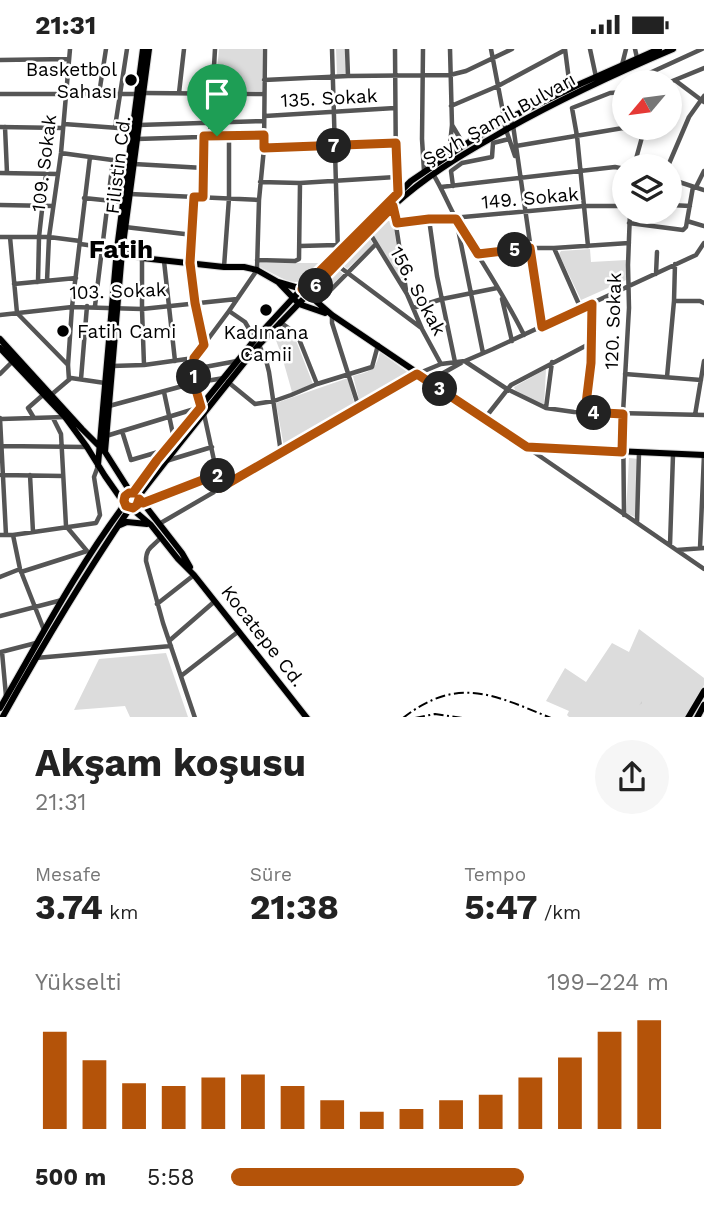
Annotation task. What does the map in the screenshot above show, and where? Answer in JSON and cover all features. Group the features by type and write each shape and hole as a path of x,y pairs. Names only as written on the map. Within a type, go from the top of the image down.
{"main road":[{"name":"Filistin Cd.","path":"140,93 143,49"},
{"name":"Filistin Cd.","path":"98,466 122,202 149,49"},
{"name":"Şeyh Şamil Bulvarı","path":"137,497 202,410 293,298 398,193 424,171 506,119 659,49"},
{"name":"Şeyh Şamil Bulvarı","path":"226,380 237,362 309,295 393,206 433,173 550,105 673,49"},
{"name":"Filistin Cd.","path":"119,250 125,227 130,163 137,139 135,127"},
{"path":"119,250 142,258 244,267 302,289 332,316 527,447 704,456"},
{"path":"278,282 299,304 332,316"},
{"name":"Filistin Cd.","path":"106,452 114,309"},
{"path":"0,343 12,362 47,395"},
{"path":"0,343 47,395"},
{"name":"Kocatepe Cd.","path":"47,395 128,505 151,525 194,575 307,717"},
{"name":"Kocatepe Cd.","path":"47,395 106,452 137,497 182,553 194,575"},
{"name":"Şeyh Şamil Bulvarı","path":"0,708 90,550 128,505 137,505 137,497 166,450 202,410"},
{"name":"Şeyh Şamil Bulvarı","path":"2,717 35,658 118,525 128,505 125,496 137,497"},
{"path":"118,525 127,522 151,525"},
{"path":"688,717 704,691"},
{"path":"697,717 703,708"}],"street":[{"name":"109. Sokak","path":"47,281 49,237 61,153 70,49"},
{"path":"99,94 106,49"},
{"path":"115,127 127,49"},
{"path":"179,94 184,49"},
{"path":"203,197 207,136 212,122 215,49"},
{"path":"220,488 194,383 194,358 257,270 258,200 264,148 265,49"},
{"path":"332,49 338,254"},
{"path":"347,49 348,76"},
{"path":"395,49 398,193"},
{"path":"423,49 424,171"},
{"path":"449,154 452,125 450,49"},
{"path":"491,49 506,129 518,166"},
{"path":"264,80 450,75 466,71 512,49"},
{"path":"590,49 596,77"},
{"path":"622,65 626,49"},
{"path":"635,49 637,58"},
{"path":"656,70 702,49"},
{"path":"451,106 498,86 565,50 570,88"},
{"path":"0,60 69,59"},
{"path":"682,77 704,68"},
{"path":"673,154 689,117 703,99 682,86"},
{"path":"588,246 572,108 612,93"},
{"path":"0,94 264,94"},
{"name":"135. Sokak","path":"3,127 135,127 395,108"},
{"path":"506,119 513,125 542,327"},
{"path":"452,125 464,145"},
{"path":"3,127 7,173"},
{"path":"516,146 612,130"},
{"path":"224,267 229,198 229,135"},
{"path":"137,139 264,135"},
{"path":"453,186 451,171 461,163 492,157 493,143 509,139"},
{"path":"264,148 396,143"},
{"path":"61,153 130,163 204,168"},
{"path":"69,380 72,307 90,157"},
{"path":"95,306 113,160"},
{"path":"441,187 612,167"},
{"path":"637,224 683,230 686,227 694,187 704,171"},
{"path":"0,173 58,174"},
{"path":"433,173 456,219 524,335"},
{"path":"38,282 39,237 46,174"},
{"path":"260,182 300,183 396,177"},
{"path":"257,260 299,259 300,183"},
{"path":"682,184 704,190"},
{"path":"129,194 258,200"},
{"path":"194,197 190,263 204,345"},
{"path":"85,198 122,202"},
{"path":"0,205 53,206"},
{"path":"393,206 407,294"},
{"name":"149. Sokak","path":"397,223 584,206 612,206"},
{"path":"682,206 690,206"},
{"path":"429,219 455,362"},
{"path":"456,219 483,353"},
{"path":"687,221 704,226"},
{"name":"120. Sokak","path":"624,515 622,452 629,308 629,224"},
{"path":"125,227 192,235"},
{"name":"156. Sokak","path":"369,232 407,294 441,363"},
{"path":"0,236 49,237 119,250"},
{"path":"10,237 17,313 68,365"},
{"path":"478,254 530,248 629,243"},
{"path":"428,381 465,361 696,255 704,243"},
{"path":"318,304 376,244"},
{"path":"300,246 337,245"},
{"path":"462,249 473,246"},
{"path":"554,248 581,309"},
{"path":"656,274 657,252"},
{"path":"696,255 704,259"},
{"path":"142,258 144,365"},
{"path":"163,260 175,361"},
{"path":"667,377 674,301 674,264"},
{"path":"337,265 422,328"},
{"path":"14,284 76,278"},
{"path":"413,308 497,288"},
{"path":"501,295 512,341"},
{"name":"103. Sokak","path":"0,315 87,306 142,309 238,299"},
{"path":"674,301 704,303"},
{"path":"585,412 591,363 592,304"},
{"path":"81,379 87,306"},
{"path":"229,311 245,322 266,361 281,453"},
{"path":"332,316 359,408"},
{"path":"280,322 297,334 317,384"},
{"path":"485,418 511,385 591,343"},
{"path":"109,406 194,383 226,380 255,404 274,401 372,367 378,345"},
{"path":"112,366 144,365 194,358"},
{"path":"159,524 417,374 441,363 465,361 507,389 546,408 623,414 704,415"},
{"path":"695,415 704,361"},
{"path":"0,374 12,362"},
{"path":"194,369 237,362"},
{"path":"546,408 552,362"},
{"path":"625,374 701,380"},
{"path":"35,418 28,408 71,379 105,383"},
{"path":"164,391 174,440"},
{"path":"106,436 169,416 202,410"},
{"path":"65,417 0,418 3,535 96,523 99,520 99,507 94,477 98,466"},
{"path":"0,577 90,550 66,526 62,446 60,431 53,418"},
{"path":"122,431 131,460 166,450"},
{"path":"1,446 87,447"},
{"path":"166,461 212,447"},
{"path":"527,447 704,569"},
{"path":"637,524 639,453"},
{"path":"670,545 673,455"},
{"path":"676,550 702,548 704,456"},
{"path":"137,497 218,474"},
{"path":"1,475 63,476"},
{"path":"30,475 33,532"},
{"path":"13,535 20,571 44,631"},
{"path":"161,537 146,553 146,561 157,604 195,717"},
{"path":"157,604 194,575"},
{"path":"0,616 62,600"},
{"path":"35,658 170,644 215,600"},
{"path":"181,677 240,631"},
{"path":"6,697 2,683 1,652 37,643"}],"green space":[{"path":"219,49 262,49 262,91 215,91"},
{"path":"336,49 345,49 346,74 337,75"},
{"path":"392,211 401,281 371,232"},
{"path":"368,236 373,244 347,269 341,263"},
{"path":"590,249 591,262 627,260 626,280 581,300 559,254 561,251"},
{"path":"260,263 325,263 307,278 294,282 260,267"},
{"path":"338,269 343,274 323,295 317,290"},
{"path":"282,326 293,333 313,384 292,392 283,360 269,363 267,356 280,351 274,335"},
{"path":"380,352 410,374 360,404 353,376 371,370"},
{"path":"546,369 544,406 515,390 514,387"},
{"path":"348,378 355,406 284,447 276,403"},
{"path":"629,458 638,459 637,518 626,513"},
{"path":"639,629 704,678 704,685 688,717 569,717 569,711 546,701 565,668 586,682 612,643 629,652"},
{"path":"166,653 188,717 130,717 125,706 74,710 99,659"},
{"path":"635,672 642,703 631,712 631,683"}],"railway":[{"path":"405,717 441,697 459,693 494,697 549,717"},
{"path":"420,717 435,714 456,717"}],"place":[{"name":"Basketbol Sahası","path":"131,80"},
{"name":"Kadınana Camii","path":"266,310"},
{"name":"Fatih Cami","path":"63,331"}],"district":[{"name":"Fatih","path":"121,249"}],"route":[{"path":"264,135 264,148 396,143 398,193 302,289 309,295 393,206 397,223 456,219 478,254 530,248 542,327 592,304 591,363 585,412 623,414 622,452 527,447 417,374 220,488 218,474 143,503 139,499 133,508 126,506 125,496 133,493 201,407 194,383 194,358 204,345 190,263 194,197 203,197 204,136 217,136 264,135"}]}
